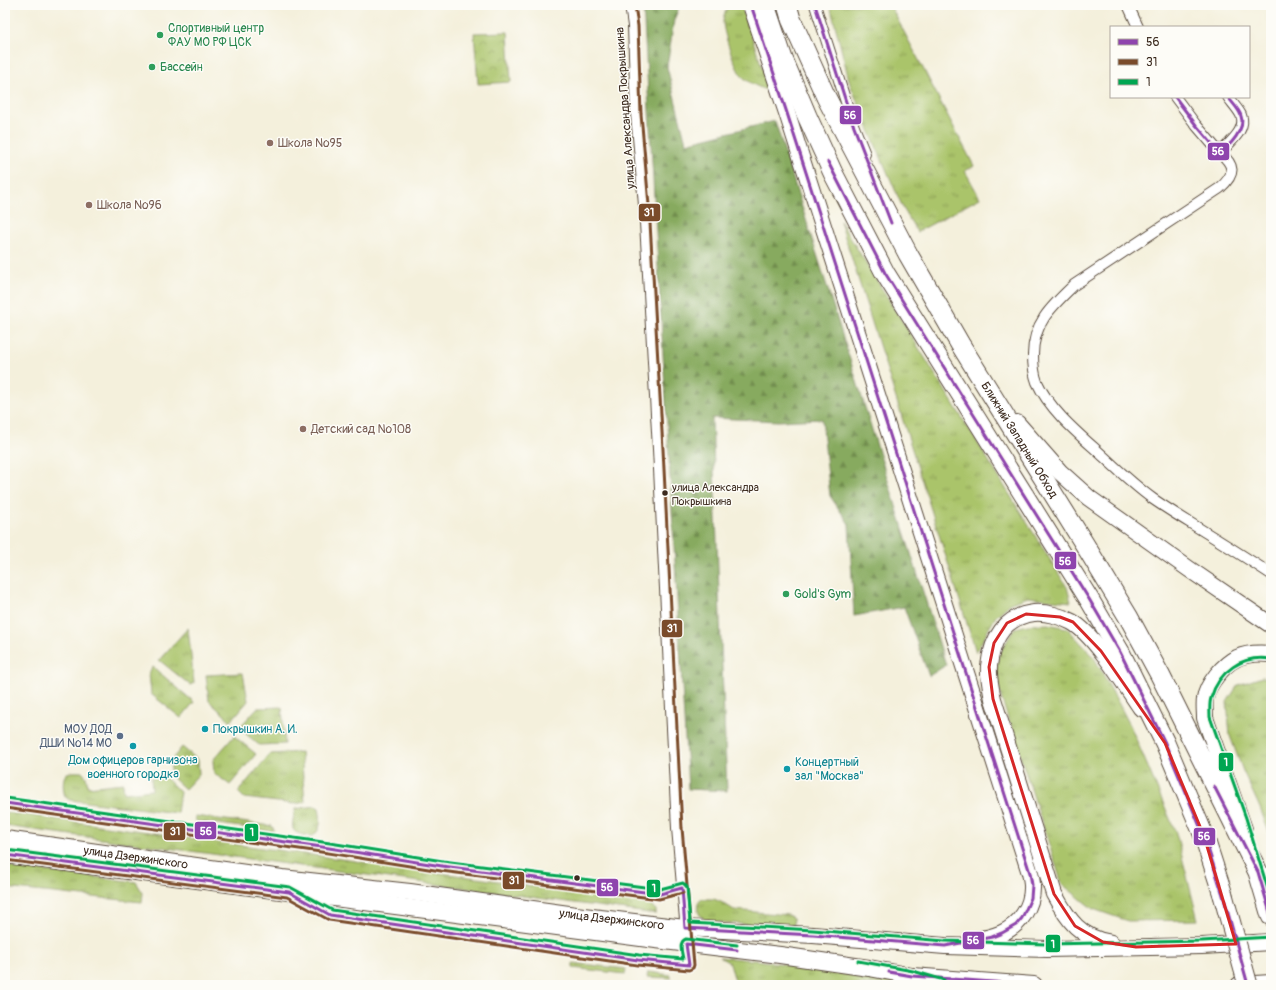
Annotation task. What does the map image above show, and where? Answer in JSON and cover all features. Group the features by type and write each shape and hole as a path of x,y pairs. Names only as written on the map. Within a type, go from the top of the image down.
{"highway":[{"path":"765,5 783,59 807,116 833,173 885,273 1089,599 1120,652 1166,743 1204,836 1223,895 1248,985"},
{"name":"Ближний Западный Обход","path":"787,5 791,19 826,97 908,254 960,344 1129,618 1188,730 1258,872 1269,907"}],"main road":[{"path":"751,5 787,113 1030,873 1032,885 1031,898 1025,913 1016,926 992,937 945,946"},
{"path":"989,390 1060,472 1089,498 1271,625"},
{"path":"1136,947 1104,942 1082,932 1064,912 1054,894 993,699 989,680 989,667 993,649 999,633 1007,623 1026,614 1040,613 1073,622 1101,651 1166,743"},
{"path":"1258,872 1205,718 1205,699 1211,684 1222,669 1237,658 1263,653 1271,654"},
{"name":"улица Дзержинского","path":"5,839 282,878 410,892 575,915 780,955 912,976 1034,985"},
{"name":"улица Дзержинского","path":"5,855 289,892 686,936 812,935 945,946 1047,949 1202,946 1271,942"},
{"path":"912,976 943,985"},
{"path":"1239,985 1271,983"}],"street":[{"name":"улица Александра Покрышкина","path":"630,5 636,114 645,213 659,457 677,828 689,965"},
{"path":"815,5 854,127 889,219"},
{"path":"1128,5 1138,26"},
{"path":"1176,98 1196,125 1228,159 1232,169 1231,176 1220,188 1074,285 1054,304 1044,316 1037,331 1033,350 1034,368 1037,382 1050,405 1075,431 1119,471 1153,499 1271,574"},
{"path":"1220,152 1241,129 1243,123 1241,116 1229,98"},
{"path":"5,803 330,848 442,866 660,894 682,888"},
{"path":"289,892 330,915"}],"highlighted area":[{"path":"1026,614 1060,617 1073,622 1101,651 1165,743 1204,836 1236,944 1136,947 1103,942 1075,926 1054,894 993,699 989,667 994,643 1007,623"}],"green space":[{"path":"643,5 680,5 674,20 667,67 686,143 775,121 946,665 929,676 904,607 854,616 849,524 830,496 822,419 778,421 712,418 727,791 688,789"},
{"path":"729,5 741,5 770,91 758,87 744,78 736,65 725,33 723,22"},
{"path":"830,5 890,5 974,166 965,171 980,198 917,232 903,208 850,84"},
{"path":"508,32 511,82 478,84 474,33"},
{"path":"840,221 1067,587 1071,602 1028,597 1011,603 996,616 976,652"},
{"path":"1048,624 1067,628 1094,657 1130,725 1176,833 1198,920 1128,921 1093,909 1062,884 1001,697 996,672 999,654 1015,628 1028,625"},
{"path":"188,628 194,683 190,685 159,660"},
{"path":"153,667 194,702 181,718 151,694 149,673"},
{"path":"243,673 248,701 231,721 209,701 206,675"},
{"path":"1262,677 1271,679 1271,838 1230,736 1227,702 1238,685"},
{"path":"282,707 285,744 259,745 239,728 257,708"},
{"path":"234,736 256,754 230,785 214,773 213,760"},
{"path":"182,747 198,760 199,774 185,789 172,777 170,762"},
{"path":"301,752 305,802 295,804 244,798 238,792 270,754"},
{"path":"69,772 82,772 86,777 88,787 123,783 124,793 152,790 151,778 165,777 180,792 177,813 70,800 64,794 64,778"},
{"path":"315,806 319,808 320,820 316,833 313,836 296,832 293,826 295,809"},
{"path":"5,812 648,902 656,910 656,914 5,826"},
{"path":"195,816 272,826 274,830 271,831 197,821 195,820"},
{"path":"5,866 136,882 143,893 142,902 5,888"},
{"path":"702,899 714,899 734,910 788,915 793,918 794,921 790,928 705,921 699,913 697,907 699,901"},
{"path":"719,957 763,961 921,985 745,985 735,981 730,963"},
{"path":"573,963 626,969 625,974 573,968"},
{"path":"648,972 671,975 671,978 647,977"}],"transit line":[{"name":"31","path":"5,860 287,897 329,920 637,965 689,970 693,968 694,965 682,828 663,449 649,205 641,114 638,26 635,5"},
{"name":"56","path":"5,803 329,848 442,866 660,894 682,888 685,928 813,935 945,946 992,937 1016,925 1022,918 1031,898 1032,885 1030,873 787,113 751,5"},
{"name":"56","path":"815,5 854,127 891,223"},
{"name":"56","path":"1176,98 1219,152 1228,146 1236,137 1242,121 1240,113 1229,98"},
{"name":"56","path":"828,162 885,273 1089,599 1120,652 1165,743 1204,836 1223,895 1248,985"},
{"name":"1","path":"1270,659 1260,658 1241,662 1226,673 1215,688 1210,700 1210,717 1246,818 1271,899"},
{"name":"56","path":"1214,786 1258,872 1271,916"},
{"name":"1","path":"6,798 330,843 443,861 660,889 683,883 687,887 690,923 813,930 945,941 1047,944 1202,941 1271,937"},
{"name":"31","path":"5,808 328,853 441,871 659,899 683,893"},
{"name":"1","path":"6,850 290,887 332,910 639,955 683,959 681,945 686,939 737,945"},
{"name":"56","path":"5,855 289,892 330,915 638,960 689,965 686,944 737,950"},
{"name":"1","path":"858,961 913,971 944,980"},
{"name":"56","path":"889,972 912,976 1034,985"}],"place":[{"name":"Спортивный центр ФАУ МО РФ ЦСК","path":"160,35"},
{"name":"Бассейн","path":"152,67"},
{"name":"Школа №95","path":"270,143"},
{"name":"Школа №96","path":"89,205"},
{"name":"Детский сад №108","path":"303,429"},
{"name":"улица Александра Покрышкина","path":"665,493"},
{"name":"Gold's Gym","path":"786,594"},
{"name":"Покрышкин А. И.","path":"205,729"},
{"name":"МОУ ДОД ДШИ №14 МО","path":"120,736"},
{"name":"Дом офицеров гарнизона военного городка","path":"133,746"},
{"name":"Концертный зал \"Москва\"","path":"787,769"}]}
